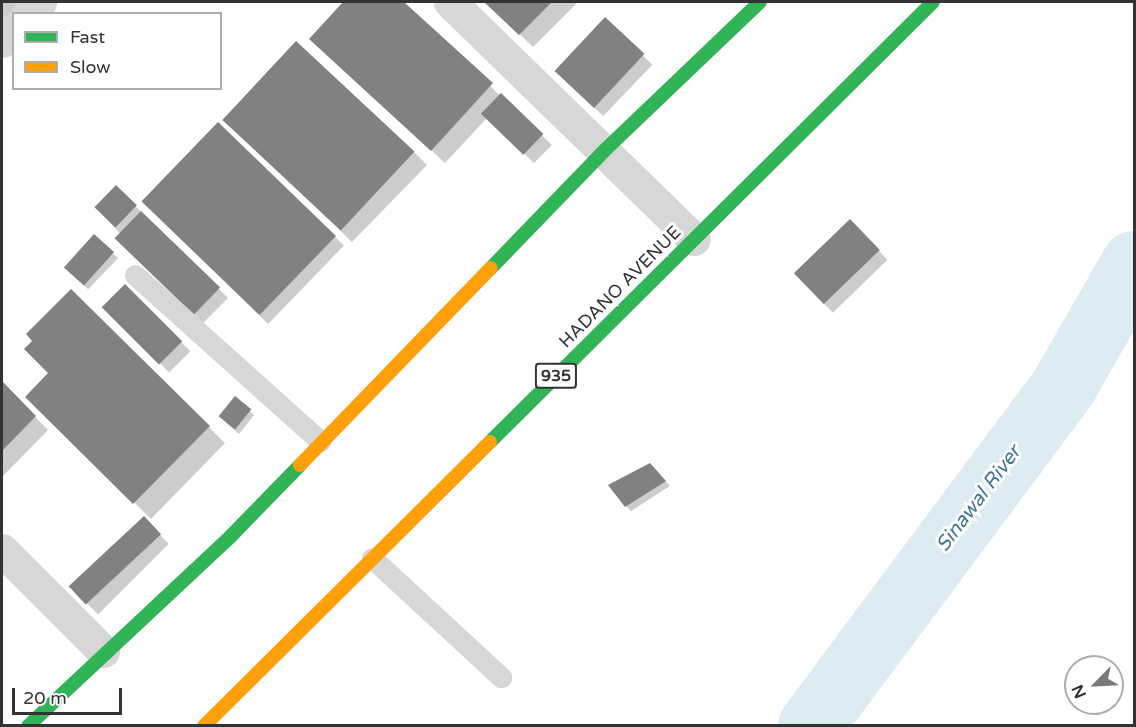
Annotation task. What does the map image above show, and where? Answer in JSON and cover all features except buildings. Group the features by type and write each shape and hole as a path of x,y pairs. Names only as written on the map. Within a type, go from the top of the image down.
{"street":[{"path":"450,2 605,150 694,239"},
{"path":"28,726 104,651 231,536 320,441 605,150 760,2"},
{"name":"HADANO AVENUE","path":"204,726 933,2"},
{"path":"2,550 104,651"}],"lane":[{"path":"135,275 320,441"},
{"path":"372,558 501,677"}],"waterway":[{"name":"Sinawal River","path":"811,726 1063,388 1134,264"}],"traffic: fast":[{"path":"491,268 605,150 760,2"},
{"path":"490,442 933,2"},
{"path":"28,726 231,536 300,465"}],"traffic: slow":[{"path":"300,465 491,268"},
{"path":"204,726 490,442"}]}
